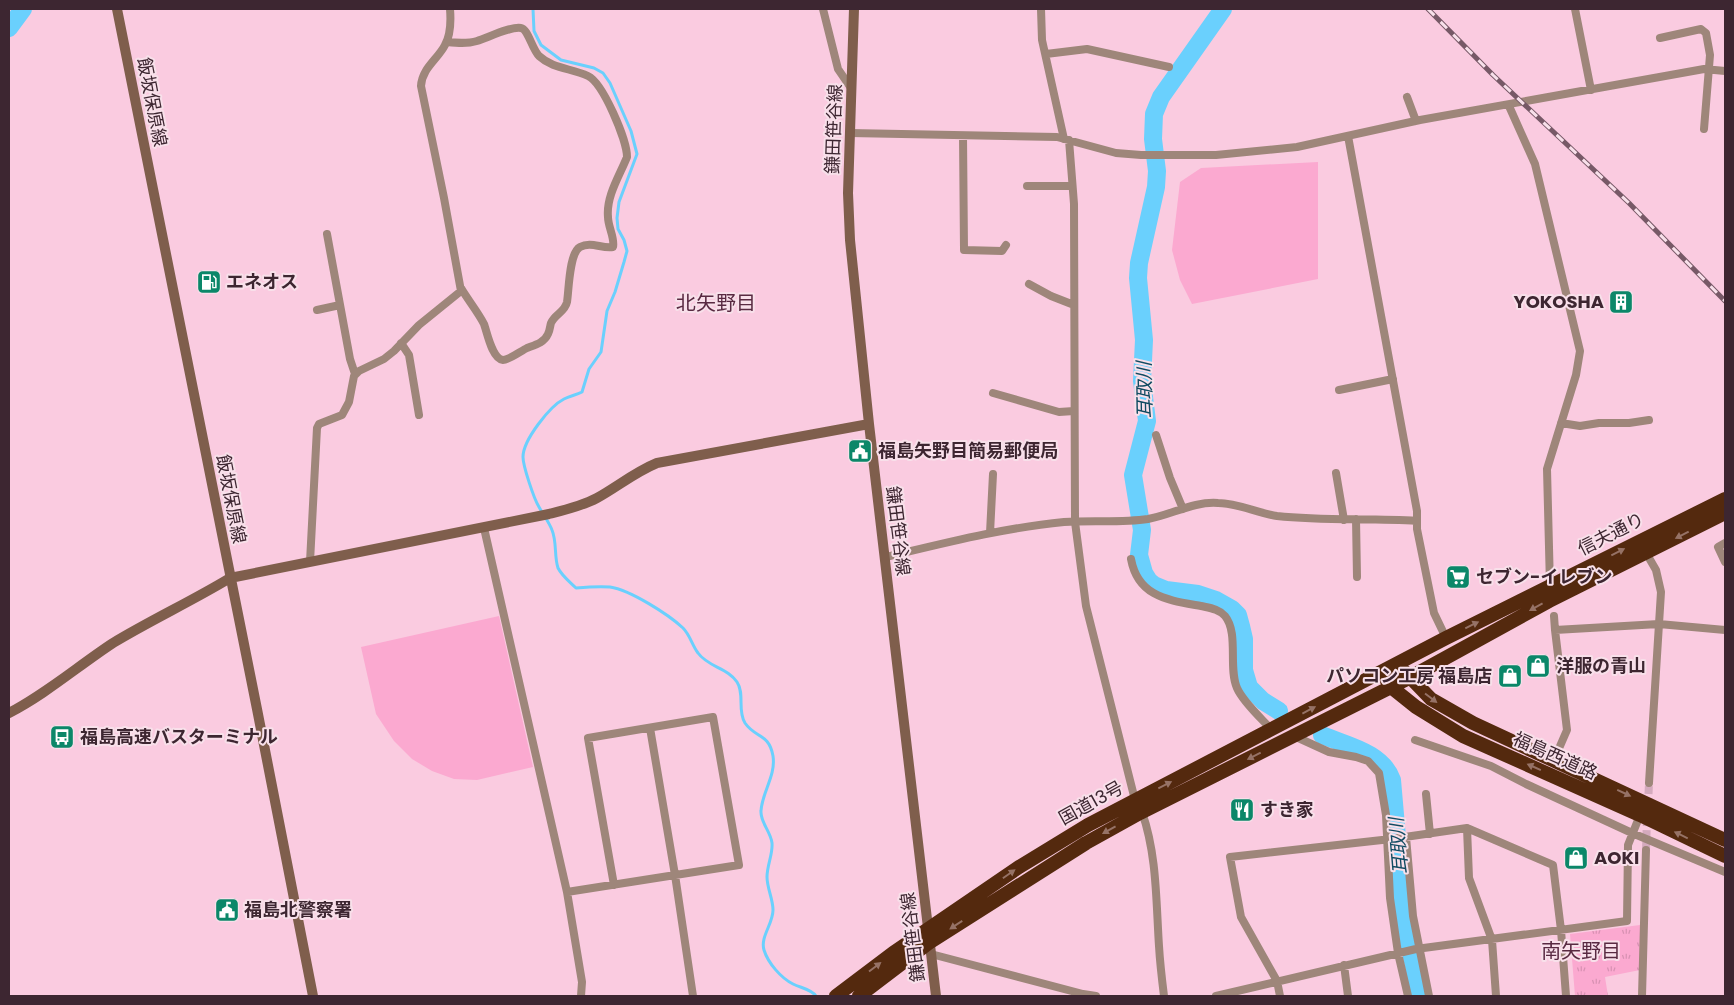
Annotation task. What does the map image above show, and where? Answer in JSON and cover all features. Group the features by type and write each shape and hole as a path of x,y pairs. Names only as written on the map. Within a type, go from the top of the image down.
{"highway":[{"name":"信夫通り","path":"1391,686 1549,601 1725,499"},
{"name":"信夫通り","path":"1381,672 1550,586 1725,513"},
{"name":"福島西道路","path":"1398,663 1409,678 1431,699 1464,718 1725,840"},
{"name":"国道13号","path":"859,996 930,942 1078,848 1139,806 1271,730 1381,672"},
{"name":"福島西道路","path":"1381,672 1391,686 1416,707 1455,731 1725,856"},
{"name":"国道13号","path":"1139,806 1294,736 1391,686"},
{"name":"国道13号","path":"836,996 893,953 930,942"}],"street":[{"name":"飯坂保原線","path":"117,9 313,996"},
{"path":"447,42 472,42 519,27 523,28 532,47 546,61 556,67 590,77 598,84 623,135 627,148 627,157 608,207 613,247 606,248 592,244 580,247 576,251 571,265 566,305 552,321 549,333 544,341 504,360 500,359 490,345 484,323 461,288 421,86 423,74 447,42 450,26 450,9"},
{"path":"823,9 838,69 851,88"},
{"name":"鎌田笹谷線","path":"854,9 848,215 869,424 936,996"},
{"path":"1041,9 1042,40 1066,140 1072,186 1075,522 1086,606 1139,806 1148,830 1158,908 1164,996"},
{"path":"1575,9 1591,90"},
{"path":"1660,38 1701,30 1706,33 1710,55 1704,129"},
{"path":"1046,54 1087,49 1169,67"},
{"path":"850,133 1057,137 1116,153 1216,155 1297,147 1418,121 1591,90 1708,70 1725,71"},
{"path":"1407,96 1418,121"},
{"path":"1509,106 1535,164 1579,340 1580,351 1576,375 1547,469 1550,586"},
{"path":"963,136 964,250 1002,251 1006,245"},
{"path":"1348,136 1434,613 1446,638"},
{"path":"1027,186 1072,186"},
{"path":"327,234 350,359 355,374"},
{"path":"1030,284 1051,296 1074,305"},
{"path":"310,562 317,428 319,424 342,415 349,402 355,374 384,359 419,325 461,291 461,288"},
{"path":"317,310 340,305"},
{"path":"401,343 409,355 419,415"},
{"path":"1339,390 1393,379"},
{"path":"993,393 1059,412 1074,411"},
{"path":"1560,422 1580,426 1649,420"},
{"path":"9,713 26,704 114,643 230,578 544,515 596,499 644,468 657,463 869,424"},
{"path":"1156,435 1170,478 1183,509"},
{"path":"1336,473 1344,520"},
{"path":"990,532 993,474"},
{"path":"886,557 990,532 1075,522 1146,519 1217,502 1276,516 1344,520 1388,519 1417,522"},
{"path":"1356,519 1357,577"},
{"path":"484,528 567,892 582,982 581,996"},
{"path":"1725,543 1718,547 1725,562"},
{"path":"1643,547 1656,570 1660,585 1649,783"},
{"path":"1130,559 1136,576 1148,591 1180,602 1215,609 1225,616 1230,630 1237,687 1271,730"},
{"path":"1554,616 1568,730 1554,760"},
{"path":"1555,630 1659,624 1725,630"},
{"path":"567,892 614,885 739,865 713,717 588,738 614,885"},
{"path":"650,728 693,996"},
{"path":"1294,736 1322,750 1361,758 1374,766 1380,773 1389,839 1390,898 1408,996"},
{"path":"1415,740 1491,766 1526,784 1725,872"},
{"path":"1491,766 1500,752"},
{"path":"1426,794 1430,834"},
{"path":"1216,996 1232,994 1400,952 1627,921 1628,845 1640,815"},
{"path":"1466,828 1469,878 1492,940 1496,996"},
{"path":"1280,996 1277,982 1242,917 1230,857 1404,838 1466,828 1553,865 1566,996"},
{"path":"1404,838 1418,949 1429,996"},
{"path":"1642,996 1646,850"},
{"path":"930,942 1083,995 1096,996"},
{"path":"1344,965 1348,996"}],"green space":[{"path":"1318,162 1318,279 1192,304 1180,280 1172,250 1180,182 1201,168"},
{"path":"499,616 533,767 477,780 454,779 432,771 412,759 394,741 376,714 361,647"},
{"path":"1640,925 1640,970 1605,977 1608,996 1575,996 1570,934"}],"waterway":[{"path":"9,28 23,9"},
{"path":"533,9 534,31 541,45 561,60 594,68 603,73 610,83 631,131 637,154 619,202 618,229 627,251 615,292 607,311 601,352 589,369 582,392 558,403 532,433 527,442 523,457 527,475 537,503 552,530 558,568 566,579 576,588 610,587 648,603 683,628 702,658 729,674 737,682 745,723 765,739 773,756 773,770 761,811 762,819 772,843 767,877 773,910 765,935 764,950 772,965 784,978 816,996"},
{"name":"耳取川","path":"1223,9 1161,97 1154,114 1153,139 1157,171 1156,187 1139,263 1138,278 1144,340 1142,381 1147,421 1133,475 1142,530 1139,555 1144,573 1154,585 1166,590 1198,594 1216,600 1232,609 1238,615 1244,639 1244,670 1249,687 1263,701 1279,711"},
{"name":"耳取川","path":"1322,735 1372,756 1387,770 1392,780 1404,918 1420,996"}],"tunnel":[{"path":"1648,806 1649,783"},
{"path":"1646,850 1647,817"}],"railway":[{"path":"1428,9 1493,75 1629,203 1725,301"}],"place":[{"name":"エネオス","path":"209,282"},
{"name":"YOKOSHA","path":"1621,302"},
{"name":"福島矢野目簡易郵便局","path":"860,451"},
{"name":"セブン-イレブン","path":"1458,577"},
{"name":"洋服の青山","path":"1538,666"},
{"name":"パソコン工房 福島店","path":"1510,676"},
{"name":"福島高速バスターミナル","path":"62,737"},
{"name":"すき家","path":"1242,810"},
{"name":"AOKI","path":"1576,858"},
{"name":"福島北警察署","path":"227,910"}],"district":[{"name":"北矢野目","path":"716,303"},
{"name":"南矢野目","path":"1581,951"}]}
